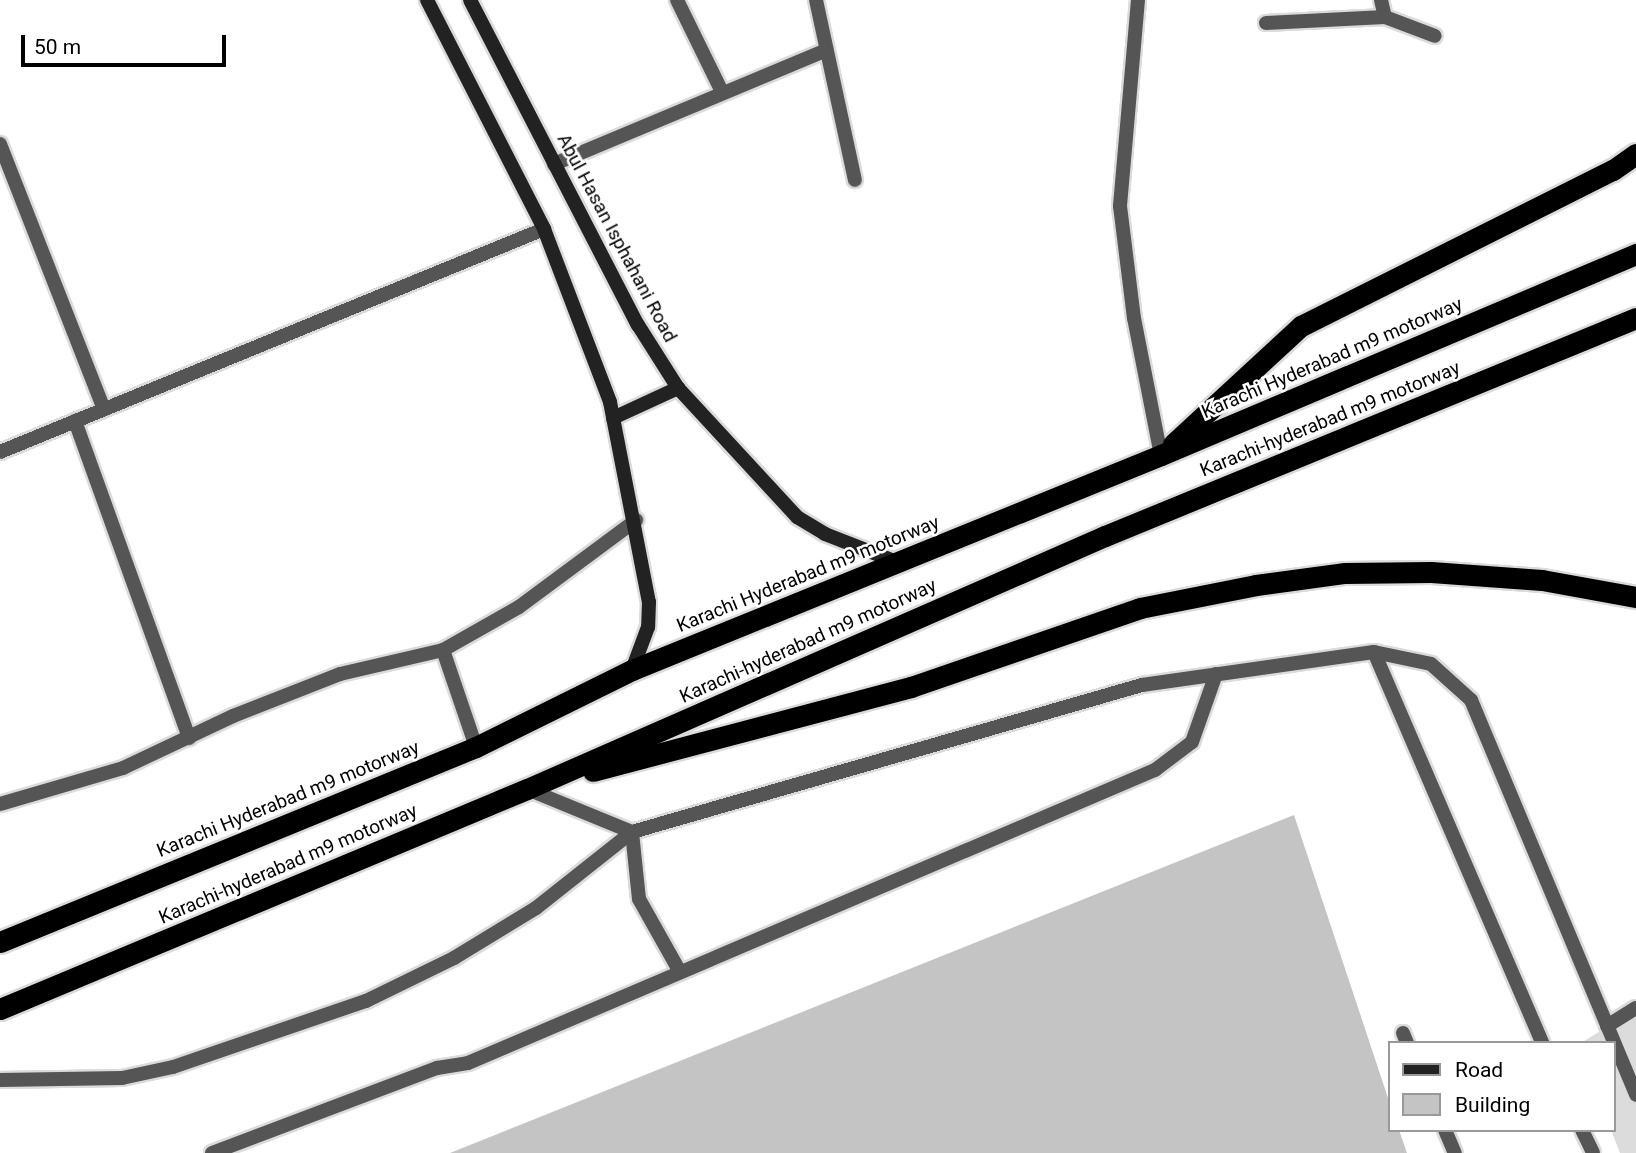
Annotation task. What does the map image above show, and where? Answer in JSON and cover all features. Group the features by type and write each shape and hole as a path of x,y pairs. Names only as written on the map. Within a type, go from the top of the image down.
{"highway":[{"path":"1161,455 1301,326 1540,207 1636,153"},
{"name":"Karachi Hyderabad m9 motorway","path":"0,942 476,747 632,670 1161,455 1636,254"},
{"name":"Karachi-hyderabad m9 motorway","path":"0,1009 527,789 1105,536 1636,318"},
{"path":"527,789 911,687 1140,608 1256,585 1345,573 1431,572 1542,580 1636,597"}],"main road":[{"path":"427,0 544,229 613,418 636,520 649,602 648,627 632,670"},
{"name":"Abul Hasan Isphahani Road","path":"470,0 638,325 678,388 797,517 825,534 897,562"},
{"path":"613,418 678,388"}],"street":[{"path":"677,0 722,92"},
{"path":"816,0 855,180"},
{"path":"1138,0 1120,206 1134,318 1161,455"},
{"path":"1381,0 1385,17"},
{"path":"1266,23 1385,17 1435,36"},
{"path":"554,163 827,50"},
{"path":"0,144 104,410"},
{"path":"0,452 544,229"},
{"path":"75,421 189,738"},
{"path":"0,804 123,768 340,674 443,650 519,607 636,520"},
{"path":"443,650 476,747"},
{"path":"1374,652 1541,1041"},
{"path":"0,1080 122,1077 173,1067 366,1001 454,958 536,908 632,832 1142,685 1374,652 1431,664 1471,700 1613,1041"},
{"path":"212,1153 438,1069 468,1063 1155,770 1192,742 1216,674"},
{"path":"527,789 632,832"},
{"path":"632,832 639,900 680,972"},
{"path":"1607,1026 1636,1008"},
{"path":"1615,1045 1636,1095"},
{"path":"1446,1132 1455,1153"},
{"path":"1583,1132 1593,1153"}],"shaded area":[{"path":"1636,1009 1636,1153 1620,1153 1612,1132 1615,1132 1615,1041 1584,1041"}],"building":[{"path":"1294,815 1388,1098 1388,1132 1400,1132 1407,1153 450,1153"}]}
